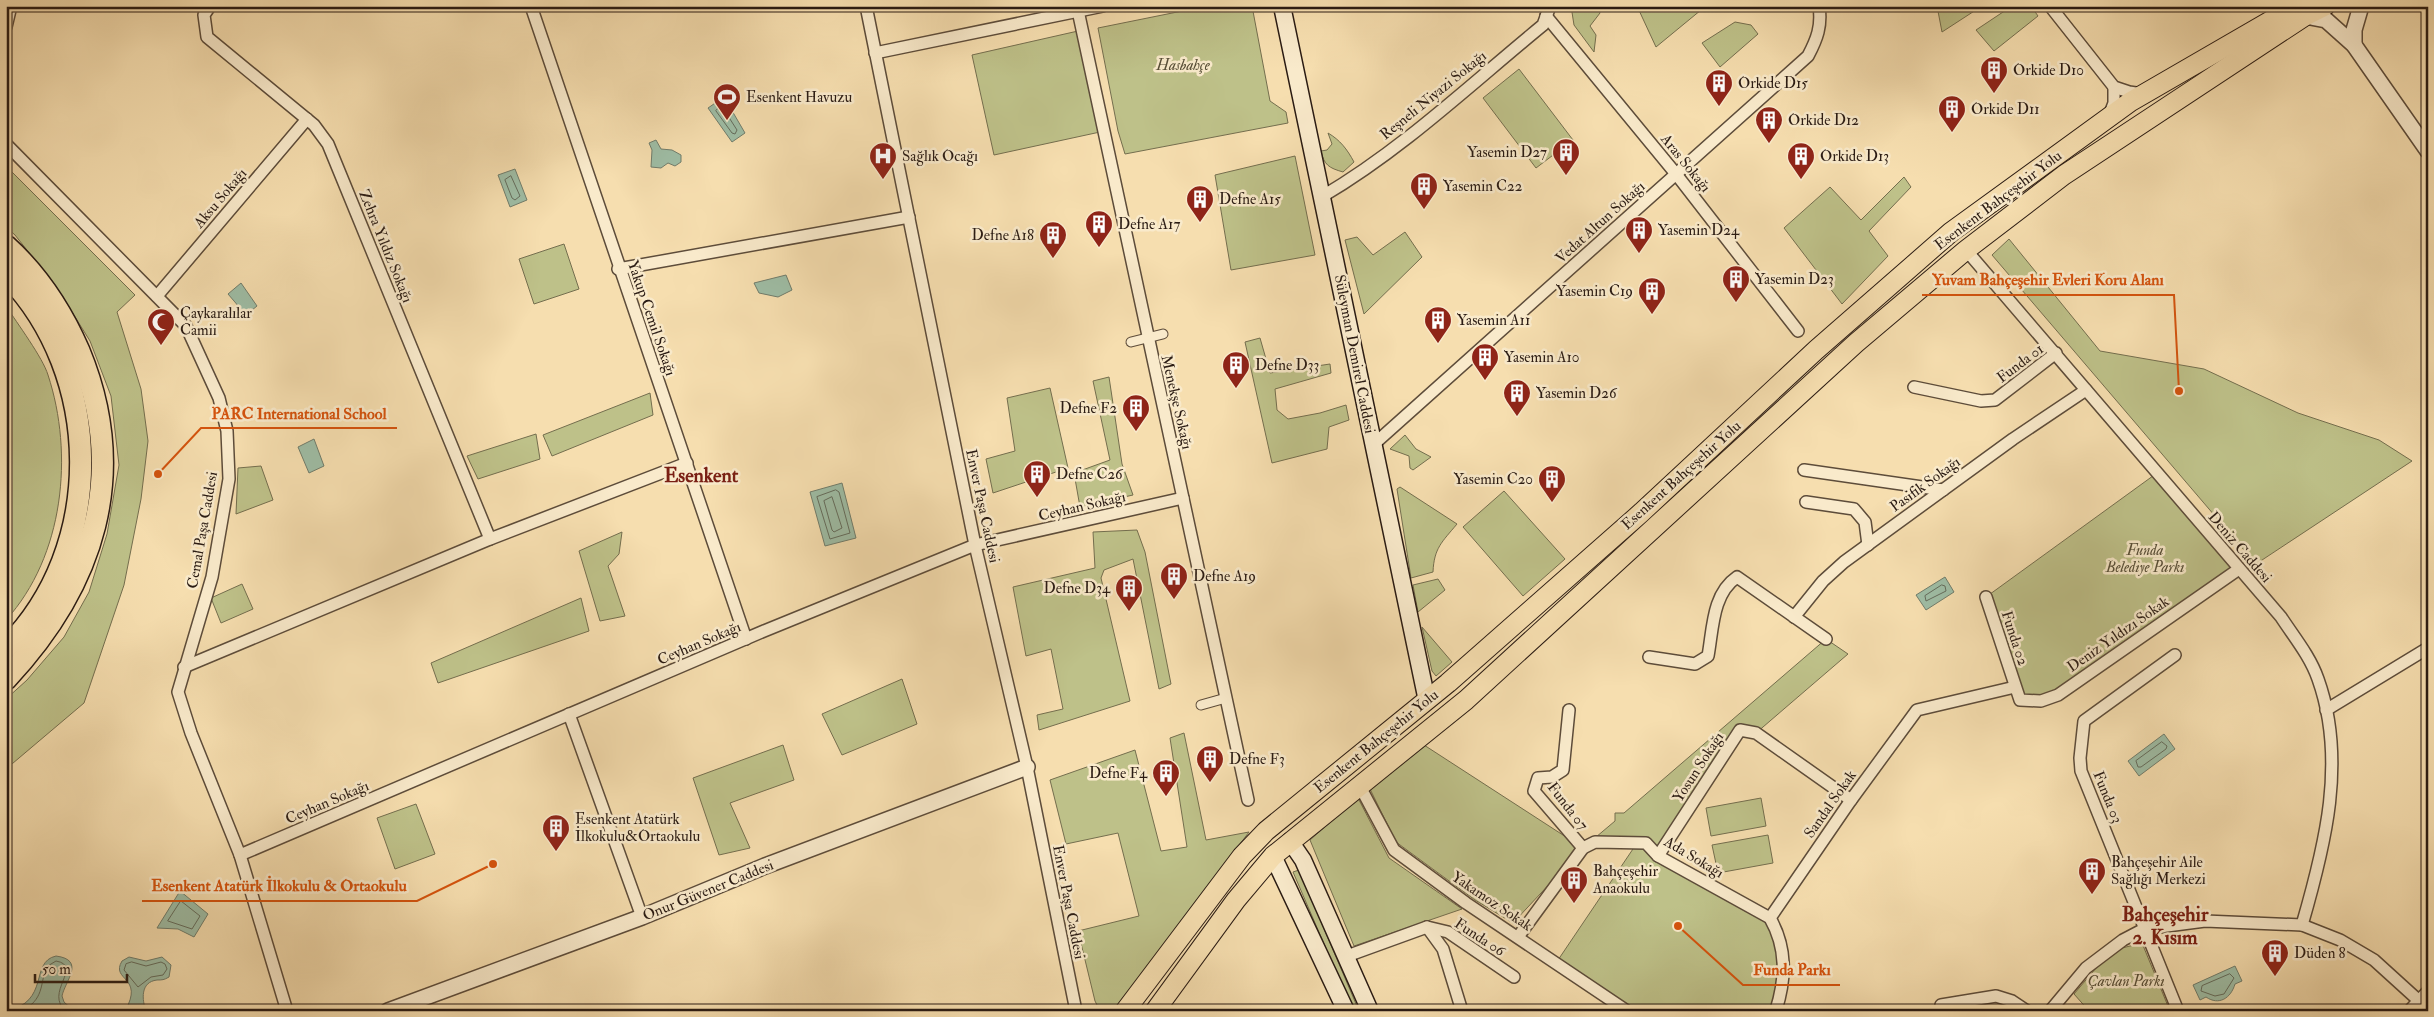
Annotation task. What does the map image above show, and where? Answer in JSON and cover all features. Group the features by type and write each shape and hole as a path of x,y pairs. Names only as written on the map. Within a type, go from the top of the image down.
{"highway":[{"path":"6,246 43,286 70,330 89,376 98,407 102,465 100,499 96,523 76,581 43,636 6,679"},
{"path":"6,274 28,298 51,335 65,369 76,408 81,446 78,509 63,561 36,612 6,648"}],"main road":[{"name":"Süleyman Demirel Caddesi","path":"1282,6 1323,196 1426,701"},
{"name":"Esenkent Bahçeşehir Yolu","path":"1125,1011 1242,856 1266,831 1426,701 1642,512 1816,350 1951,232 2108,118 2145,94 2300,11 2324,6"},
{"name":"Esenkent Bahçeşehir Yolu","path":"1155,1011 1236,900 1273,856 1458,707 1850,349 1966,250 2072,170 2300,11"},
{"path":"1951,232 1966,250"},
{"path":"1426,701 1438,708 1458,707"},
{"path":"1421,735 1426,721 1426,701"},
{"path":"1266,831 1290,841 1301,856 1370,1011"},
{"path":"1266,831 1273,856 1346,1011"}],"street":[{"path":"6,27 11,6"},
{"name":"Zehra Yıldız Sokağı","path":"210,6 204,15 207,37 307,119 328,144 490,539"},
{"name":"Yakup Cemil Sokağı","path":"531,6 618,269 746,639"},
{"name":"Enver Paşa Caddesi","path":"866,6 975,545 1027,768 1076,1011"},
{"path":"875,52 1077,9 1103,6"},
{"name":"Vedat Altun Sokağı","path":"1373,445 1808,56 1818,37 1819,6"},
{"path":"2050,6 2114,86 2129,92 2145,94"},
{"path":"2354,45 2354,30 2361,6"},
{"name":"Menekşe Sokağı","path":"1077,9 1248,800"},
{"name":"Reşneli Niyazi Sokağı","path":"1323,196 1364,170 1404,140 1543,25 1548,11"},
{"name":"Aras Sokağı","path":"1548,11 1798,332"},
{"path":"2300,11 2326,20 2354,45 2428,151"},
{"path":"2108,118 2114,103 2114,86"},
{"name":"Aksu Sokağı","path":"157,296 307,119"},
{"name":"Cemal Paşa Caddesi","path":"6,144 186,326 219,398 227,431 229,479 212,577 178,692 191,732 240,855 287,1011"},
{"path":"618,269 909,217"},
{"name":"Deniz Caddesi","path":"1966,250 2281,617 2304,651 2318,678 2326,710 2332,762 2329,813 2320,863 2302,926"},
{"path":"1130,342 1163,334"},
{"name":"Funda 01","path":"1914,387 1981,400 1995,400 2056,353"},
{"name":"Pasifik Sokağı","path":"1794,617 1823,581 1868,545 2086,390"},
{"path":"184,667 490,539 687,464"},
{"path":"1804,470 1943,490"},
{"name":"Ceyhan Sokağı","path":"240,855 746,639 975,545 1183,498"},
{"path":"1806,502 1854,508 1865,522 1868,545"},
{"name":"Deniz Yıldızı Sokak","path":"2015,688 2020,700 2041,702 2058,695 2239,569"},
{"path":"1649,657 1695,664 1708,656 1718,600 1730,582 1737,577 1826,639"},
{"name":"Funda 02","path":"1986,597 2015,688"},
{"path":"2326,710 2428,648"},
{"name":"Funda 03","path":"2144,929 2081,771 2080,758 2084,721 2175,655"},
{"name":"Sandal Sokak","path":"1770,918 1851,800 1917,710 2015,688"},
{"path":"1201,706 1226,698"},
{"name":"Funda 07","path":"1569,710 1563,770 1552,777 1538,778 1534,791 1583,848"},
{"path":"569,714 642,917"},
{"name":"Yosun Sokağı","path":"1658,856 1740,730 1756,733 1851,800"},
{"name":"Onur Güvener Caddesi","path":"388,1011 642,917 765,866 1027,768"},
{"name":"Yakamoz Sokak","path":"1364,794 1394,850 1627,1011"},
{"name":"Ada Sokağı","path":"1583,848 1595,842 1646,843 1658,856 1770,918"},
{"path":"1518,937 1583,848"},
{"path":"1770,918 1780,934 1785,980 1776,1010"},
{"path":"2050,1011 2086,968 2123,940 2144,929 2205,921 2302,926 2340,940 2374,960 2425,1000 2409,1011"},
{"path":"1347,956 1427,926"},
{"name":"Funda 06","path":"1427,926 1448,932 1514,977"},
{"name":"Funda 06","path":"1427,926 1443,949 1462,1011"},
{"path":"2144,929 2178,1011"},
{"path":"1941,1005 1996,996 2012,1001 2027,1011"}],"green space":[{"name":"Hasbahçe","path":"1207,6 1252,6 1270,101 1286,112 1288,123 1125,154 1118,131 1098,28"},
{"path":"1571,6 1599,6 1600,13 1590,26 1596,35 1594,52 1574,25"},
{"path":"1637,6 1700,6 1701,10 1656,47"},
{"path":"1937,6 1982,6 1942,32"},
{"path":"2012,6 2031,6 2038,16 1994,51 1976,30"},
{"path":"1735,22 1751,25 1758,34 1720,67 1702,43"},
{"path":"1078,31 1100,132 994,155 972,55"},
{"path":"1519,69 1573,140 1536,168 1483,98"},
{"path":"1328,133 1343,145 1354,162 1343,172 1328,165 1322,156 1321,151 1327,150 1332,144"},
{"path":"1295,156 1315,255 1231,270 1215,175"},
{"path":"6,166 135,295 117,312 141,389 148,441 141,499 124,585 84,703 6,769 6,699 27,680 64,637 89,592 107,534 119,465 111,396 90,341 57,288 15,235 6,227"},
{"path":"1904,177 1911,187 1869,231 1888,256 1842,304 1784,228 1830,187 1861,220"},
{"path":"1405,232 1422,257 1364,314 1345,240 1357,237 1373,255"},
{"path":"2009,239 2100,351 2204,369 2298,413 2379,440 2412,461 2256,564 1992,255"},
{"path":"564,244 579,289 534,304 519,259"},
{"path":"6,306 35,350 48,375 56,406 61,438 61,470 59,503 52,535 41,566 26,594 6,620"},
{"path":"1260,338 1270,373 1330,364 1331,373 1275,389 1277,410 1288,419 1320,413 1346,405 1349,420 1329,427 1327,449 1272,463 1245,342"},
{"path":"1109,377 1122,464 1133,495 1080,507 1074,473 1110,460 1093,381"},
{"path":"1050,388 1068,468 993,493 986,459 1015,451 1007,398"},
{"path":"650,393 653,415 552,456 543,435"},
{"path":"536,434 540,459 478,479 467,456"},
{"path":"1405,435 1416,449 1431,457 1413,470 1410,468 1409,456 1390,449"},
{"path":"261,466 273,500 236,514 238,468"},
{"name":"Funda Belediye Parkı","path":"2157,473 2239,569 2058,695 2020,700 1986,597"},
{"path":"1400,487 1457,524 1437,551 1433,572 1411,578 1397,489"},
{"path":"1504,491 1565,559 1523,596 1463,527"},
{"path":"1137,530 1145,552 1171,684 1159,689 1133,559 1104,570 1101,578 1130,701 1039,730 1037,715 1063,709 1051,649 1026,656 1013,587 1095,568 1093,532"},
{"path":"622,532 619,554 608,566 625,616 600,621 579,551"},
{"path":"1438,579 1445,590 1418,612 1413,585"},
{"path":"242,584 253,609 221,623 211,598"},
{"path":"581,598 589,631 438,683 431,663"},
{"path":"1422,627 1452,662 1436,676 1432,671"},
{"path":"1826,639 1848,654 1756,733 1740,731 1658,856 1770,918 1785,980 1775,1011 1627,1011 1556,963 1637,843 1583,848 1615,821 1615,813 1624,813"},
{"path":"902,679 917,724 842,755 822,714"},
{"path":"1184,733 1206,840 1249,832 1115,1011 1100,1011 1095,1001 1078,931 1139,916 1118,833 1066,844 1050,780 1135,750 1161,851 1187,847 1170,738"},
{"path":"783,745 794,780 730,803 750,848 719,855 693,778"},
{"path":"1424,745 1583,848 1513,923 1475,900 1396,842 1370,789"},
{"path":"1358,798 1389,858 1462,909 1354,946 1310,840"},
{"path":"1761,798 1766,826 1711,836 1706,808"},
{"path":"416,804 435,854 395,869 377,818"},
{"path":"1768,835 1773,863 1718,873 1712,845"},
{"path":"1299,870 1359,1011 1353,1011 1293,872"},
{"name":"Çavlan Parkı","path":"2142,943 2170,1011 2089,1011 2074,994 2102,961 2118,949"}],"water":[{"name":"Esenkent Havuzu","path":"724,97 745,133 732,142 708,108"},
{"path":"656,140 661,149 672,150 681,155 681,162 675,166 668,163 661,168 651,167 652,150 649,143"},
{"path":"515,169 527,200 510,207 498,175"},
{"path":"786,275 792,290 778,297 759,293 754,283"},
{"path":"241,283 257,306 246,315 228,294"},
{"path":"314,439 324,466 309,473 298,447"},
{"path":"842,483 856,538 825,546 810,492"},
{"path":"1945,577 1954,592 1926,610 1916,595"},
{"path":"2164,734 2175,749 2139,776 2128,761"},
{"path":"180,891 208,914 194,937 178,929 157,928"},
{"path":"56,956 65,958 72,966 62,996 64,1002 74,1011 6,1011 20,1006 29,999 43,966 48,960"},
{"path":"129,957 146,961 162,957 171,965 169,977 163,980 151,981 145,988 143,997 146,1011 125,1011 130,1000 131,991 130,985 120,972 120,967 122,961"},
{"path":"2235,966 2242,981 2235,984 2227,997 2220,1001 2211,1000 2206,997 2200,1000 2193,985"}],"place":[{"name":"Orkide D10","path":"1994,94"},
{"name":"Orkide D15","path":"1719,107"},
{"name":"Esenkent Havuzu","path":"727,121"},
{"name":"Orkide D11","path":"1952,133"},
{"name":"Orkide D12","path":"1769,144"},
{"name":"Yasemin D27","path":"1566,176"},
{"name":"Sağlık Ocağı","path":"883,180"},
{"name":"Orkide D13","path":"1801,180"},
{"name":"Yasemin C22","path":"1424,210"},
{"name":"Defne A15","path":"1200,223"},
{"name":"Defne A17","path":"1099,248"},
{"name":"Yasemin D24","path":"1639,254"},
{"name":"Defne A18","path":"1053,259"},
{"name":"Yasemin D23","path":"1736,303"},
{"name":"Yasemin C19","path":"1652,315"},
{"name":"Yasemin A11","path":"1438,344"},
{"name":"Çaykaralılar Camii","path":"161,346"},
{"name":"Yasemin A10","path":"1485,381"},
{"name":"Defne D33","path":"1236,389"},
{"name":"Yuvam Bahçeşehir Evleri Koru Alanı","path":"2179,391"},
{"name":"Yasemin D26","path":"1517,417"},
{"name":"Defne F2","path":"1136,432"},
{"name":"PARC International School","path":"158,474"},
{"name":"Defne C26","path":"1037,498"},
{"name":"Yasemin C20","path":"1552,503"},
{"name":"Defne A19","path":"1174,600"},
{"name":"Defne D34","path":"1129,612"},
{"name":"Defne F3","path":"1210,783"},
{"name":"Defne F4","path":"1166,797"},
{"name":"Esenkent Atatürk İlkokulu&Ortaokulu","path":"556,852"},
{"name":"Esenkent Atatürk İlkokulu & Ortaokulu","path":"493,864"},
{"name":"Bahçeşehir Aile Sağlığı Merkezi","path":"2092,895"},
{"name":"Bahçeşehir Anaokulu","path":"1574,904"},
{"name":"Funda Parkı","path":"1678,926"},
{"name":"Düden 8","path":"2275,977"}],"district":[{"name":"Esenkent","path":"701,475"},
{"name":"Bahçeşehir 2. Kısım","path":"2165,926"}]}
